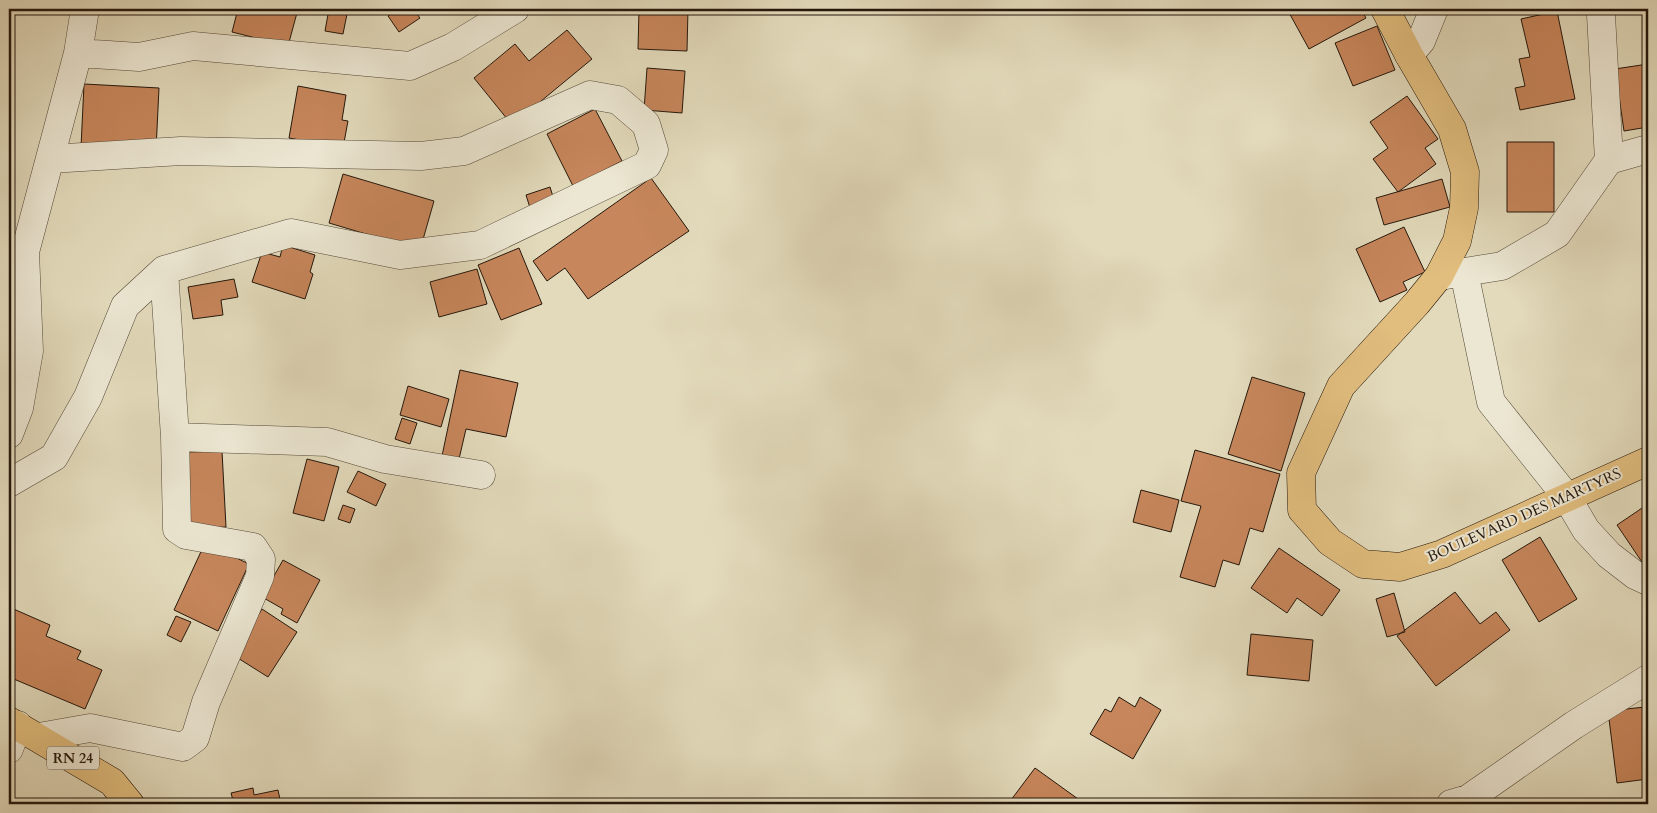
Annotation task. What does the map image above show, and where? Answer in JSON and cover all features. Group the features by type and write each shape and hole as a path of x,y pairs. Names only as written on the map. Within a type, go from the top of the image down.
{"main road":[{"name":"BOULEVARD DES MARTYRS","path":"1385,9 1408,55 1452,129 1465,172 1464,208 1452,274 1417,303 1341,386 1301,473 1302,510 1330,542 1364,564 1400,566 1442,554 1566,496 1648,461"},
{"name":"RN 24","path":"19,733 112,782 130,804"}],"street":[{"path":"9,434 19,408 29,351 25,252 78,53 85,9"},
{"path":"78,53 139,57 193,46 410,66 453,47 515,9"},
{"path":"1408,55 1421,40 1434,9"},
{"path":"1601,14 1609,160 1557,234 1502,266 1452,274 1491,402 1566,496 1586,530 1609,555 1635,575 1648,581"},
{"path":"9,482 54,457 88,397 125,306 164,270 291,233 400,255 480,245 647,165 654,150 646,124 618,100 590,95 464,151 421,156 181,151 50,159"},
{"path":"1609,160 1648,149"},
{"path":"19,733 90,728 183,747 195,738 206,702 260,576 261,559 252,547 186,535 177,529 175,437 164,270"},
{"path":"175,437 327,442 384,459 481,475"},
{"path":"1451,804 1468,799 1574,725 1648,679"}],"building":[{"path":"238,9 298,9 288,46 232,32"},
{"path":"329,9 348,9 343,34 325,31"},
{"path":"398,9 413,9 420,18 399,32 388,16"},
{"path":"639,9 688,9 687,51 638,49"},
{"path":"1287,9 1361,9 1366,18 1309,49"},
{"path":"1557,11 1575,99 1520,110 1515,88 1525,86 1519,59 1530,57 1521,19"},
{"path":"1377,26 1395,70 1353,86 1335,43"},
{"path":"567,30 592,59 512,125 474,78 515,44 529,61"},
{"path":"1648,64 1648,127 1624,131 1615,69"},
{"path":"647,68 685,71 682,113 644,110"},
{"path":"84,84 159,88 156,150 81,147"},
{"path":"298,86 346,95 342,120 348,121 343,148 289,138"},
{"path":"1407,96 1438,139 1425,148 1436,164 1398,192 1373,159 1388,148 1370,122"},
{"path":"595,109 622,161 573,186 547,134"},
{"path":"1507,142 1554,142 1554,212 1507,212"},
{"path":"343,174 434,201 420,250 329,223"},
{"path":"651,178 689,231 588,299 565,268 547,281 533,261"},
{"path":"1442,179 1450,207 1384,225 1376,198"},
{"path":"550,187 555,203 531,211 526,195"},
{"path":"1404,227 1425,272 1403,282 1407,290 1380,302 1356,249"},
{"path":"283,245 315,255 310,272 313,274 305,299 252,282 262,252 280,257"},
{"path":"519,248 542,304 501,320 478,265"},
{"path":"477,269 487,304 439,317 430,282"},
{"path":"234,279 238,297 221,300 223,315 193,319 188,287"},
{"path":"460,370 518,383 506,437 466,429 459,459 442,456"},
{"path":"1252,377 1305,393 1281,471 1228,454"},
{"path":"408,386 449,399 441,427 400,415"},
{"path":"402,418 417,423 410,444 395,439"},
{"path":"1195,450 1280,474 1263,532 1250,528 1239,565 1223,560 1215,587 1180,577 1201,506 1181,501"},
{"path":"222,451 226,527 191,529 186,452"},
{"path":"307,459 339,467 324,521 293,513"},
{"path":"358,471 386,484 376,506 347,492"},
{"path":"1141,490 1179,500 1171,532 1133,522"},
{"path":"1648,504 1648,571 1617,525"},
{"path":"343,505 355,509 350,523 338,519"},
{"path":"1540,537 1577,599 1539,622 1502,560"},
{"path":"205,543 249,564 218,631 174,610"},
{"path":"1279,548 1340,590 1322,616 1297,598 1287,613 1251,588"},
{"path":"283,560 320,580 297,623 281,614 283,609 262,597"},
{"path":"1455,592 1480,624 1496,612 1510,630 1436,686 1397,636"},
{"path":"1394,593 1405,632 1387,637 1376,599"},
{"path":"9,607 50,625 46,636 81,651 77,659 102,670 85,709 9,677"},
{"path":"262,609 297,632 268,677 233,655"},
{"path":"176,616 191,622 181,642 167,635"},
{"path":"1251,634 1313,640 1309,681 1247,675"},
{"path":"1119,697 1135,707 1140,697 1161,710 1133,759 1090,734 1105,709 1111,712"},
{"path":"1645,707 1646,717 1648,717 1648,779 1617,783 1608,711"},
{"path":"1035,768 1085,804 1008,804"},
{"path":"253,788 254,795 278,790 281,804 234,804 231,793"}]}
